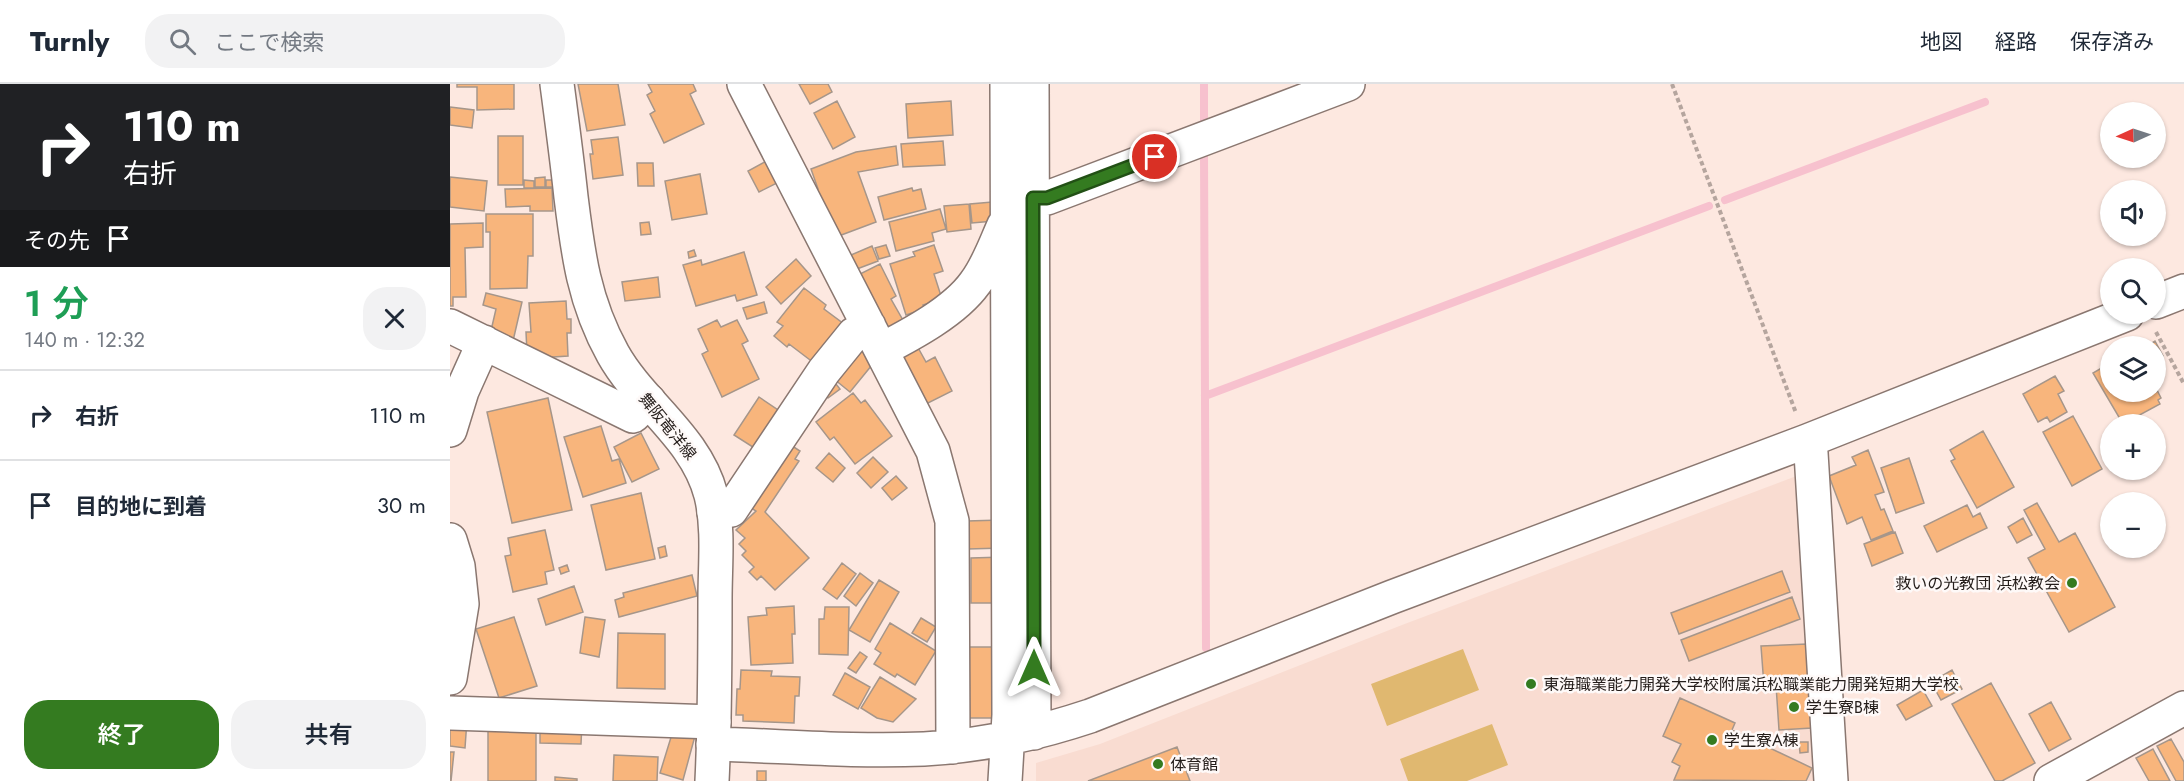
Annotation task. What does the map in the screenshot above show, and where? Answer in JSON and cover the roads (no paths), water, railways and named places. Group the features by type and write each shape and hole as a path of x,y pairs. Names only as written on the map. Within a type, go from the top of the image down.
{"street":[{"name":"舞阪竜洋線","path":"557,84 578,252 587,296 615,357 686,444 708,485 714,512 712,781"},
{"path":"744,84 933,451 952,521 953,747"},
{"path":"1007,84 1024,210"},
{"path":"1005,781 1021,736 1024,210 1032,84"},
{"path":"714,512 731,510 824,371 854,334 875,338 946,311 962,299 975,283 1024,210 1047,198 1348,84"},
{"path":"2166,302 2184,291"},
{"path":"450,713 714,733 897,750 953,747 1021,736 1090,716 1392,597 2118,324"},
{"path":"450,326 633,416 649,401"},
{"path":"450,430 462,391 484,342"},
{"path":"1807,441 1811,453 1831,781"},
{"path":"450,540 461,585 450,678"},
{"path":"2051,781 2184,708"}],"waterway":[{"path":"1204,84 1204,125"},
{"path":"1725,200 1985,102"},
{"path":"1204,152 1206,648"},
{"path":"1205,396 1709,206"}],"place":[{"name":"救いの光教団 浜松教会","path":"2072,583"},
{"name":"東海職業能力開発大学校附属浜松職業能力開発短期大学校","path":"1531,684"},
{"name":"学生寮B棟","path":"1794,707"},
{"name":"学生寮A棟","path":"1712,740"},
{"name":"体育館","path":"1158,764"}]}
